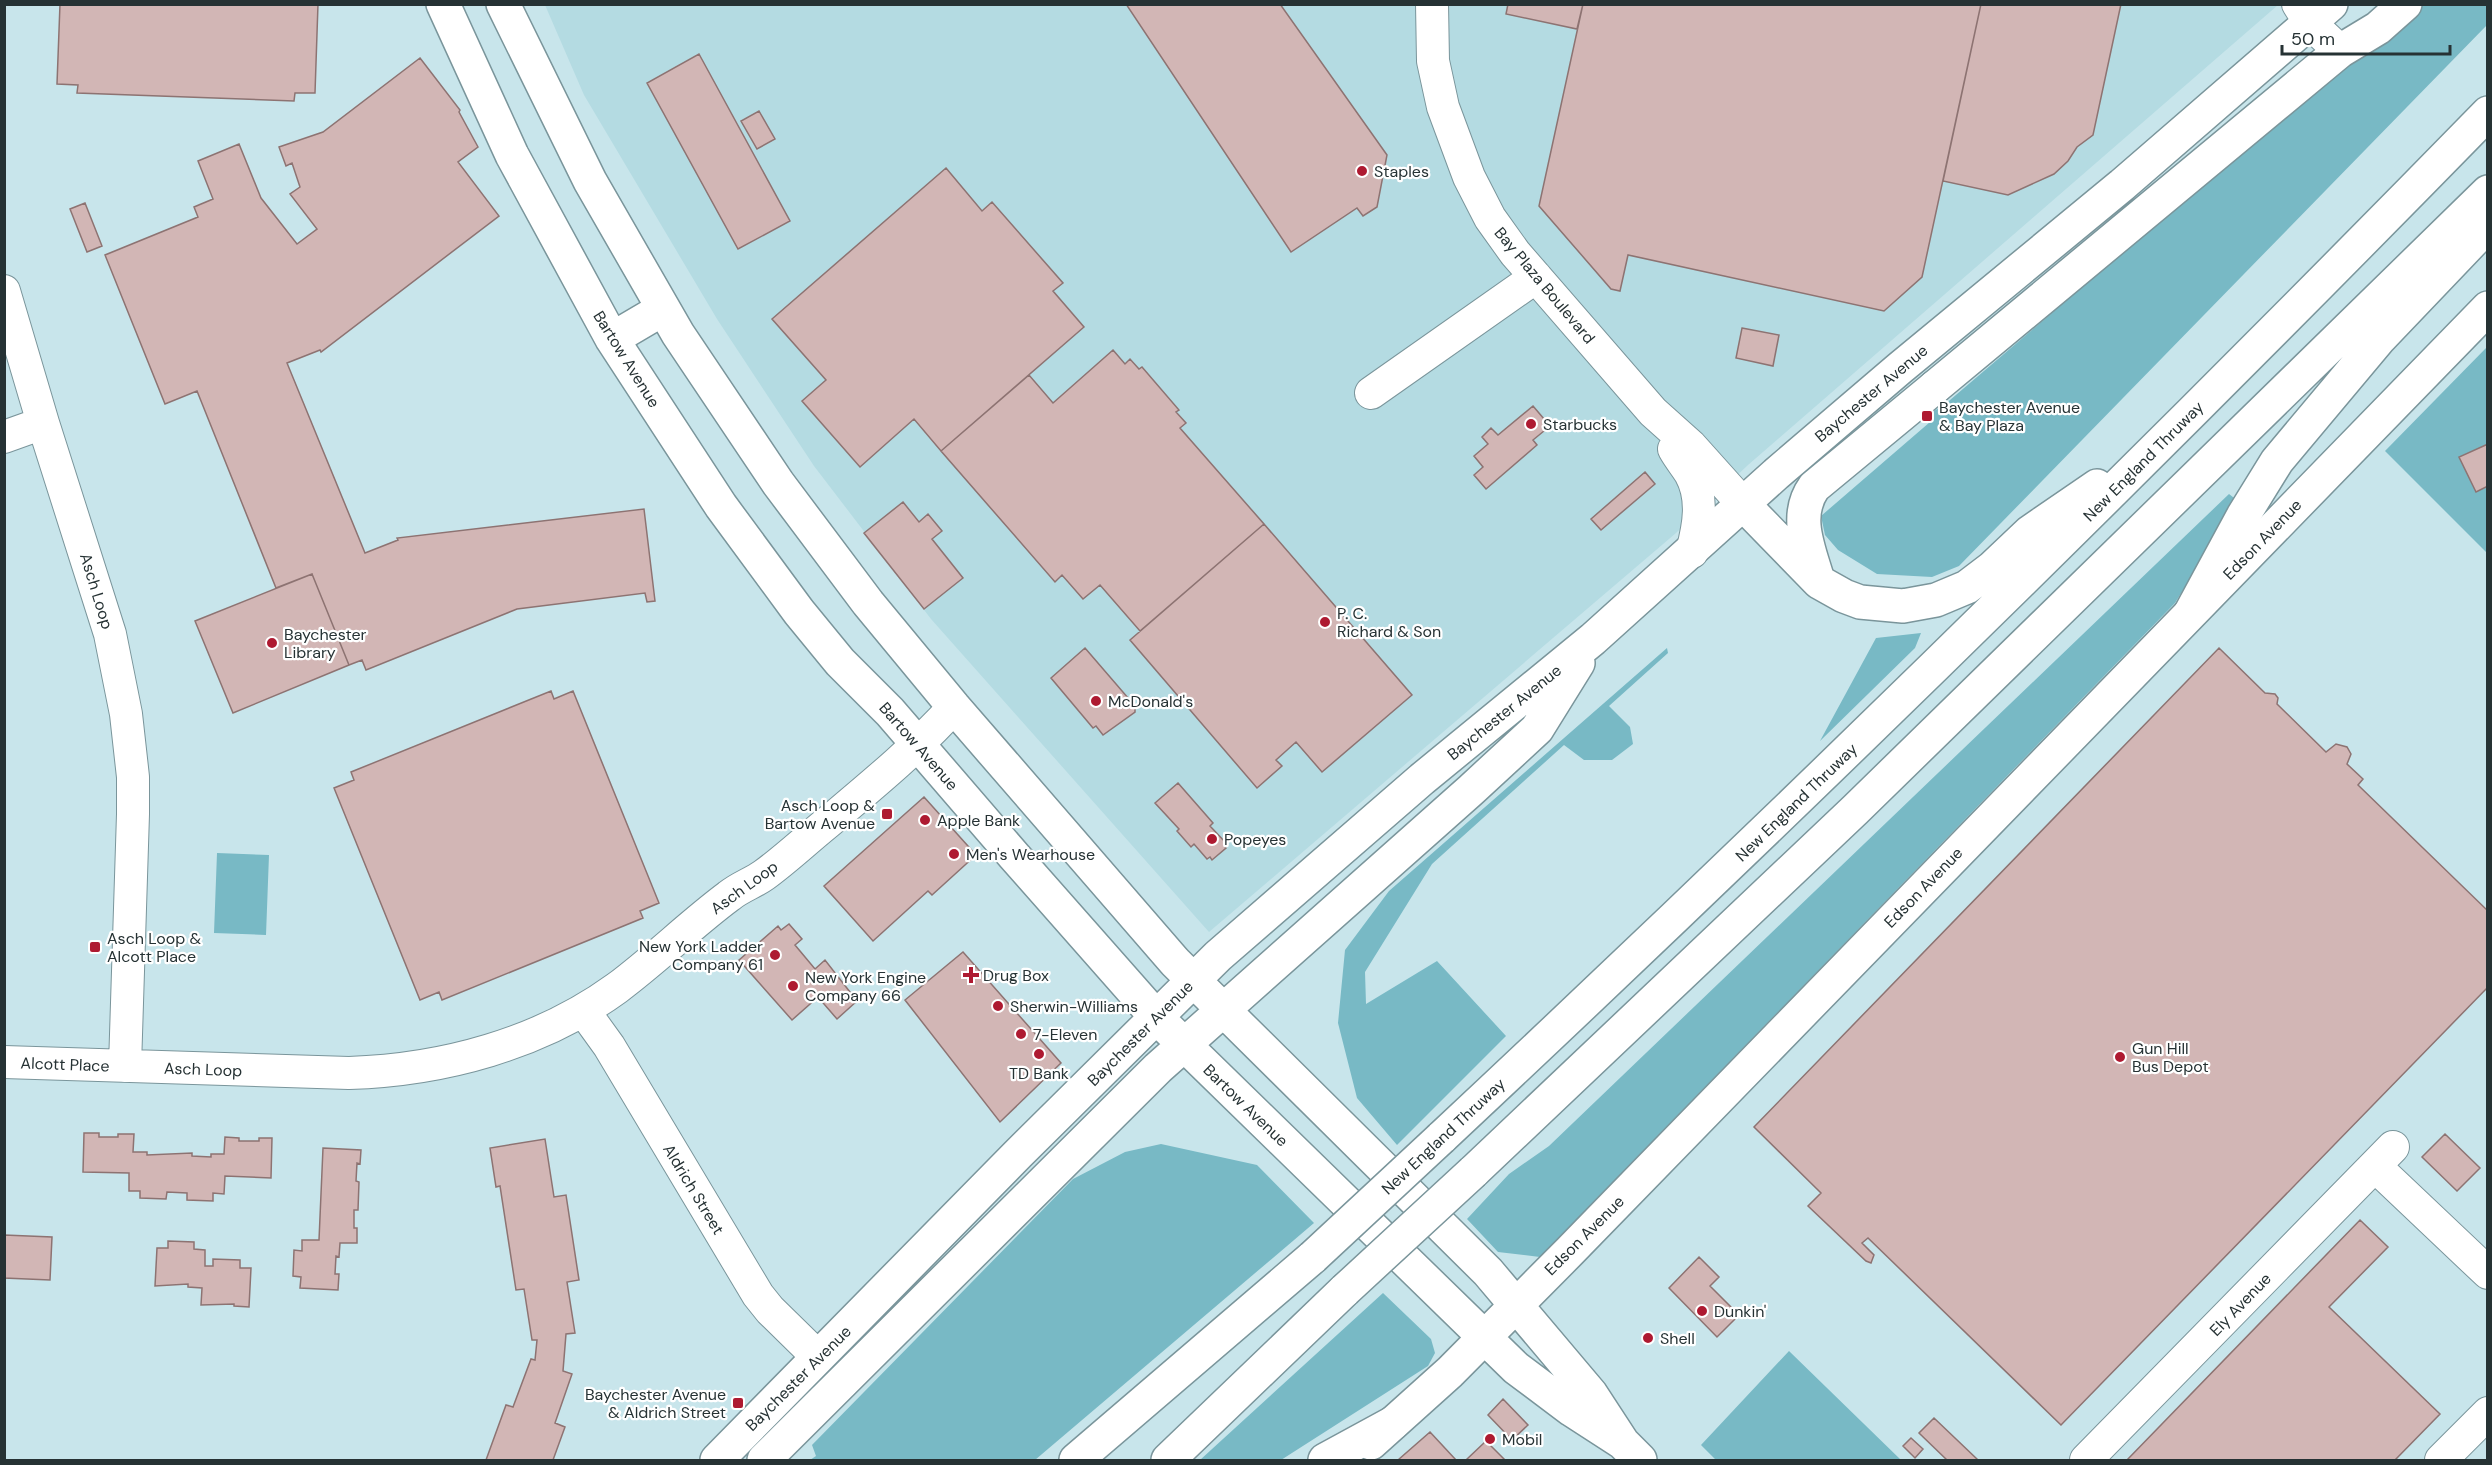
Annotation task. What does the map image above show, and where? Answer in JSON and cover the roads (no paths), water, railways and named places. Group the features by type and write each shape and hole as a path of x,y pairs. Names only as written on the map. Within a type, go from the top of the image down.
{"main road":[{"name":"Bartow Avenue","path":"443,4 512,155 612,339 722,506 799,612 840,662 891,712 1157,1018 1516,1368 1632,1452"},
{"name":"Bartow Avenue","path":"503,4 590,181 663,309 739,427 824,547 954,707 1194,980 1488,1272 1591,1394 1632,1452"},
{"path":"1819,582 1803,527 1805,503 1814,487 1865,442 1935,387 2340,51 2378,28 2405,4"},
{"name":"Baychester Avenue","path":"717,1461 1018,1154 1226,949 1422,779 1593,639 1743,504 1900,368 2121,185 2313,10"},
{"name":"New England Thruway","path":"1076,1461 1312,1257 1742,855 2167,438 2487,113"},
{"path":"1168,1461 1345,1290 1847,818 2487,192"},
{"path":"2191,612 2243,516 2277,460 2380,338 2487,225"},
{"name":"Edson Avenue","path":"1352,1461 1450,1372 2487,308"},
{"path":"612,339 663,309"},
{"path":"1743,504 1819,582 1844,596 1867,603 1912,605 1952,595 1981,578 2030,532 2167,438"},
{"name":"Baychester Avenue","path":"764,1461 1035,1187 1184,1044 1537,729 1593,639"},
{"path":"1325,1461 1393,1423"}],"street":[{"name":"Bay Plaza Boulevard","path":"1432,4 1431,36 1437,83 1443,107 1460,157 1490,218 1536,277 1653,412 1691,446 1743,504"},
{"path":"2313,10 2340,51"},
{"path":"1371,393 1536,277"},
{"name":"Asch Loop","path":"4,291 110,634 126,714 133,777 133,814 125,1066 349,1073 391,1072 436,1065 475,1055 519,1039 583,1010 654,959 731,894 763,876 919,745 954,707"},
{"name":"Bay Plaza Boulevard","path":"1653,412 1689,472 1699,496 1700,519 1692,552"},
{"path":"4,437 43,423"},
{"name":"Aldrich Street","path":"583,1010 609,1046 758,1295 770,1310 818,1357"},
{"name":"Alcott Place","path":"4,1062 125,1066"},
{"name":"Ely Avenue","path":"2086,1461 2384,1156 2487,1273"},
{"path":"2441,1461 2487,1413"}],"place":[{"name":"Staples","path":"1362,171"},
{"name":"Baychester Avenue & Bay Plaza","path":"1927,416"},
{"name":"Starbucks","path":"1531,424"},
{"name":"P. C. Richard & Son","path":"1325,622"},
{"name":"Baychester Library","path":"272,643"},
{"name":"McDonald's","path":"1096,701"},
{"name":"Asch Loop & Bartow Avenue","path":"887,814"},
{"name":"Apple Bank","path":"925,820"},
{"name":"Popeyes","path":"1212,839"},
{"name":"Men's Wearhouse","path":"954,854"},
{"name":"Asch Loop & Alcott Place","path":"95,947"},
{"name":"New York Ladder Company 61","path":"775,955"},
{"name":"Drug Box","path":"971,975"},
{"name":"New York Engine Company 66","path":"793,986"},
{"name":"Sherwin-Williams","path":"998,1006"},
{"name":"7-Eleven","path":"1021,1034"},
{"name":"TD Bank","path":"1039,1054"},
{"name":"Gun Hill Bus Depot","path":"2120,1057"},
{"name":"Dunkin'","path":"1702,1311"},
{"name":"Shell","path":"1648,1338"},
{"name":"Baychester Avenue & Aldrich Street","path":"738,1403"},
{"name":"Mobil","path":"1490,1439"}]}
